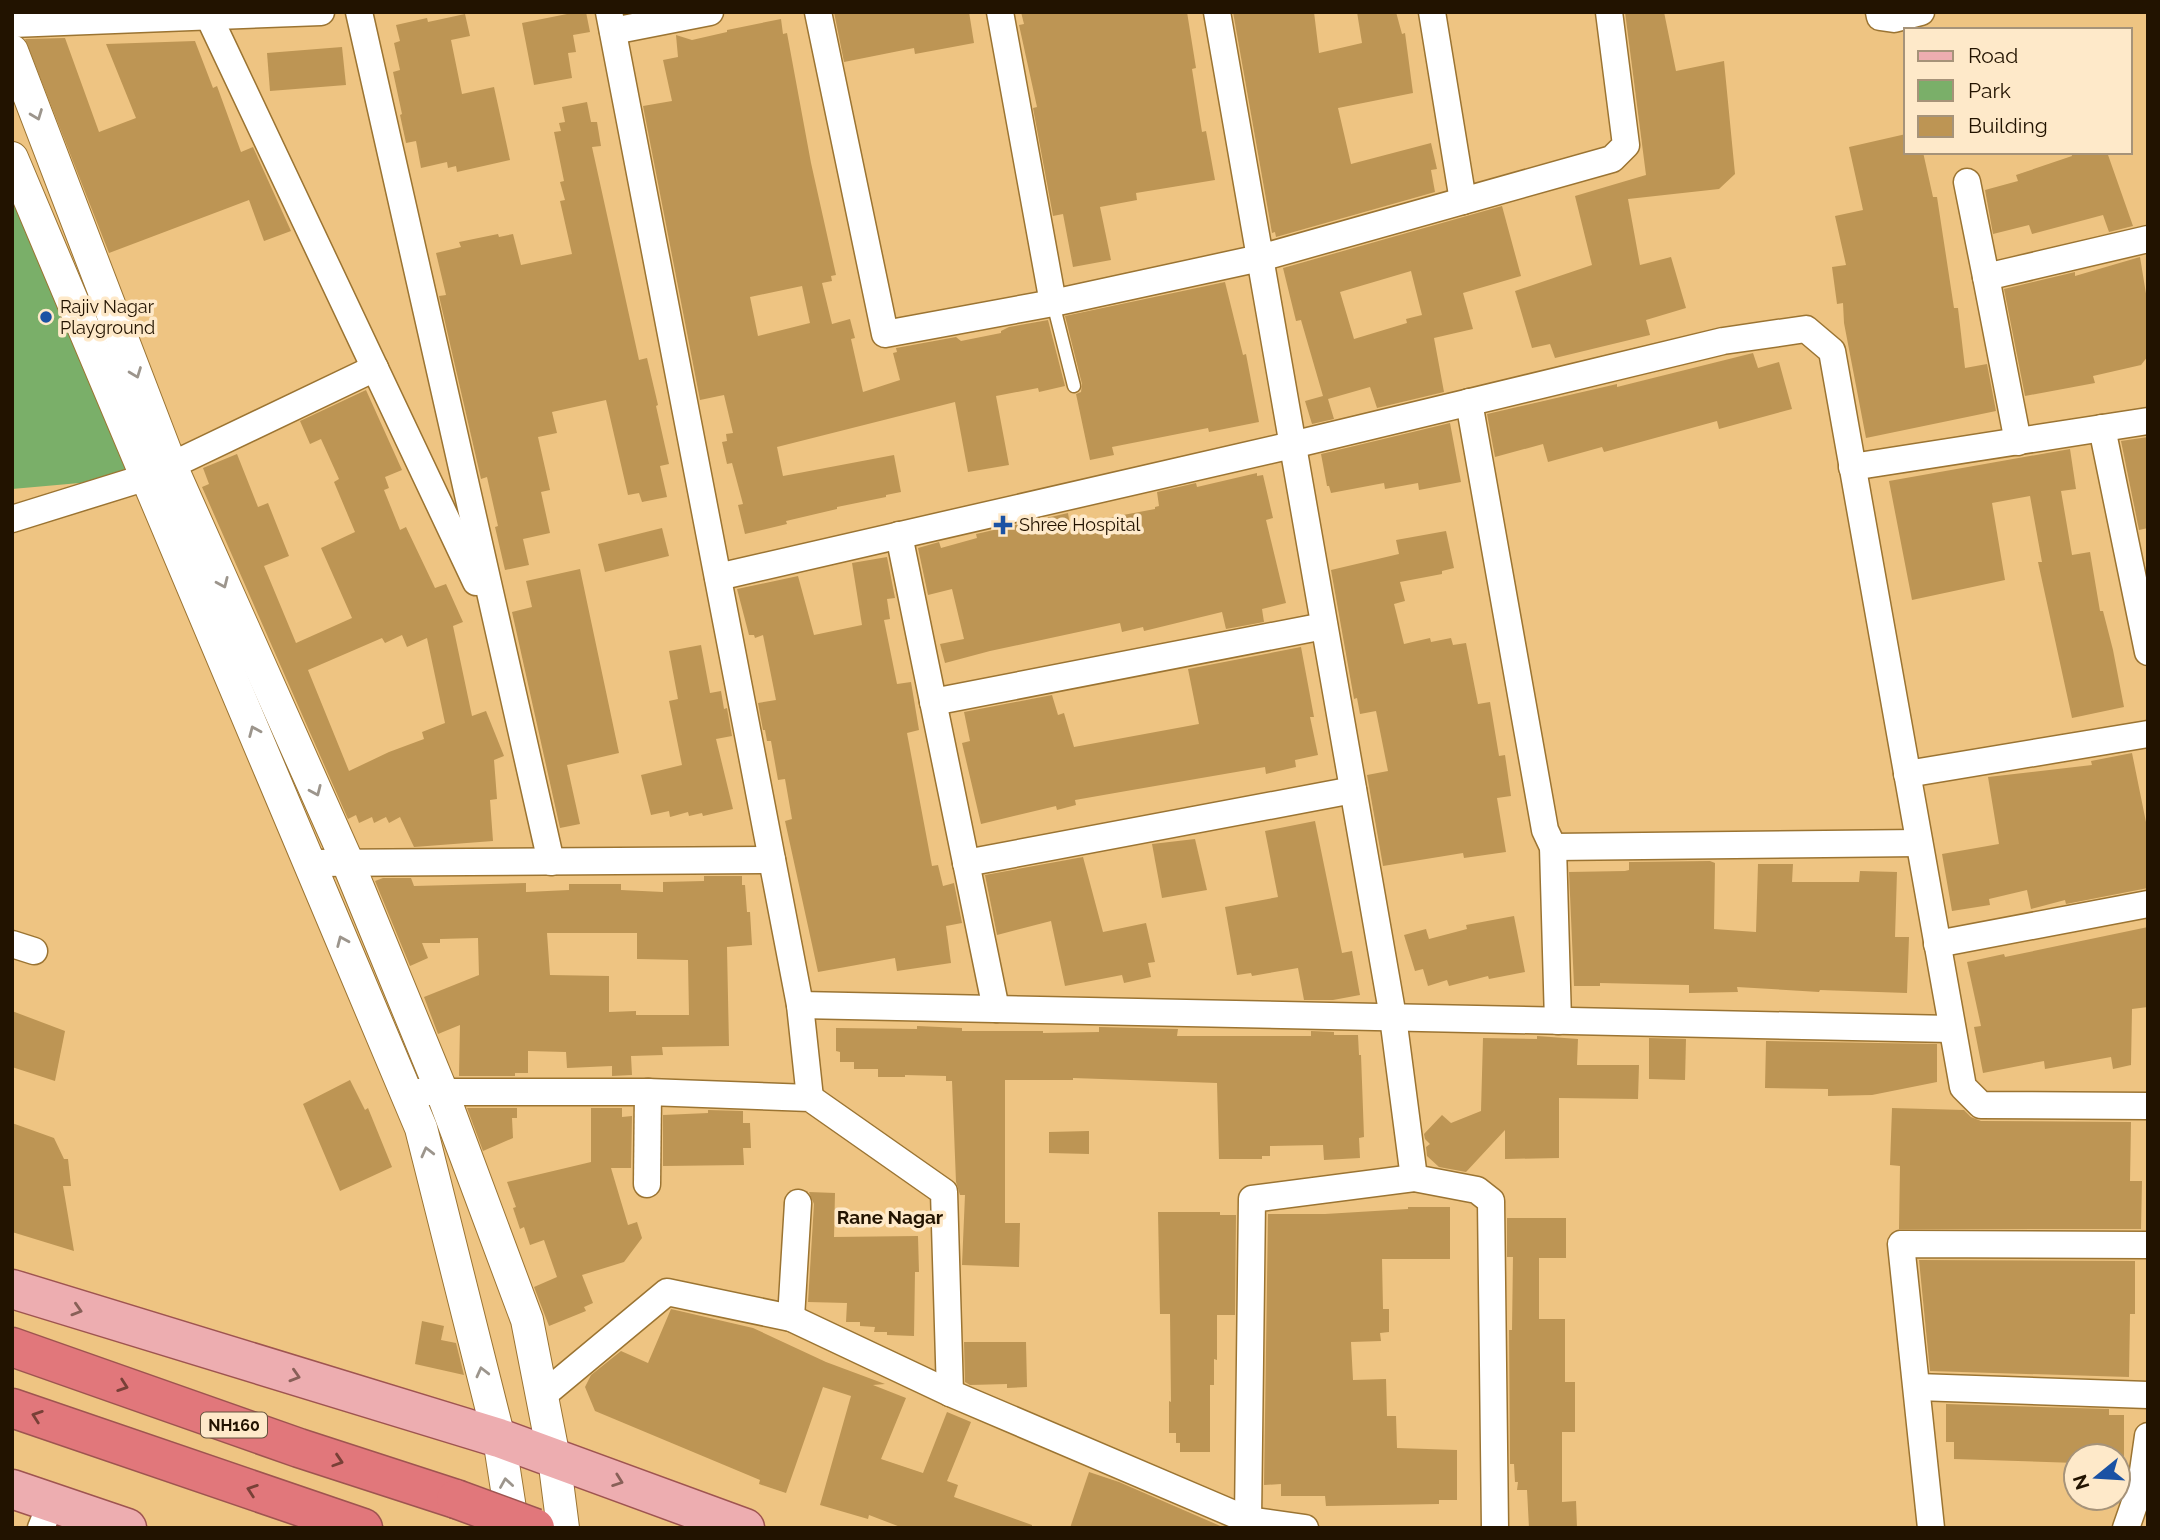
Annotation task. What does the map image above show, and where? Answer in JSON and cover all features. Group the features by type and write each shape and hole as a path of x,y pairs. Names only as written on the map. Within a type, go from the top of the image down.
{"highway":[{"name":"NH160","path":"12,1347 534,1528"},
{"path":"12,1408 363,1528"}],"main road":[{"path":"12,1289 499,1438 745,1528"},
{"path":"12,1489 46,1515 127,1528"}],"street":[{"path":"12,24 321,12"},
{"path":"359,12 551,862"},
{"path":"710,12 611,22 800,1005 810,1098"},
{"path":"818,12 886,334 1053,303 1260,258 1612,159 1626,145 1609,12"},
{"path":"1000,12 1053,303"},
{"path":"1217,12 1393,1017 1414,1178"},
{"path":"1432,12 1463,201"},
{"path":"1879,12 1880,17 1894,19 1921,12"},
{"path":"209,17 498,626"},
{"path":"12,51 159,471 309,863 421,1128 499,1438 513,1528"},
{"path":"12,158 348,863 442,1093 527,1320 554,1458 563,1528"},
{"path":"1967,182 2018,442"},
{"path":"1986,277 2148,239"},
{"path":"718,577 1292,445 1723,341 1806,329 1832,351 1963,1087 1981,1105 2148,1106"},
{"path":"12,519 159,471 376,368"},
{"path":"1469,402 1545,830 1553,847 1558,1021"},
{"path":"1852,467 2148,421"},
{"path":"2102,428 2148,652"},
{"path":"899,535 996,1009"},
{"path":"933,702 1324,626"},
{"path":"1907,774 2148,734"},
{"path":"966,863 1353,790"},
{"path":"1553,847 1919,843"},
{"path":"309,863 772,860"},
{"path":"1937,944 2148,904"},
{"path":"800,1005 1952,1029"},
{"path":"406,1092 648,1092 810,1098 944,1192 950,1393"},
{"path":"647,1184 648,1092"},
{"path":"1248,1520 1252,1199 1414,1178 1477,1190 1491,1201 1495,1528"},
{"path":"791,1318 798,1203"},
{"path":"1931,1528 1901,1244 2148,1245"},
{"path":"542,1396 667,1292 791,1318 950,1393 1248,1520 1305,1528"},
{"path":"1917,1387 2148,1395"},
{"path":"2126,1528 2141,1485 2148,1436"}],"lane":[{"path":"1053,303 1074,386"}],"green space":[{"name":"Rajiv Nagar Playground","path":"12,158 147,477 12,489"}],"building":[{"path":"586,12 590,32 573,35 576,52 568,53 572,78 534,85 522,23"},
{"path":"834,12 969,12 974,43 915,54 914,48 844,62"},
{"path":"1021,12 1187,12 1196,68 1192,69 1202,132 1206,131 1215,180 1136,193 1137,200 1100,207 1111,260 1073,267 1063,214 1053,216 1033,108 1037,107 1019,25 1024,24"},
{"path":"1233,12 1314,12 1319,53 1362,43 1357,12 1396,12 1402,34 1405,33 1413,93 1338,108 1351,164 1431,143 1437,169 1431,170 1435,192 1276,237 1275,232 1272,233"},
{"path":"1625,12 1664,12 1676,71 1724,61 1735,174 1719,189 1628,199 1640,265 1671,257 1686,308 1646,320 1650,335 1555,358 1550,344 1532,348 1515,291 1592,265 1575,196 1646,175"},
{"path":"465,14 470,36 451,40 462,94 494,87 510,160 457,172 456,166 448,168 447,162 421,168 416,141 406,143 400,115 402,114 393,72 400,70 394,43 400,41 396,25"},
{"path":"781,19 783,34 787,33 811,163 836,275 831,276 832,281 822,283 832,324 850,319 855,338 851,339 863,392 900,380 893,353 897,352 896,348 956,337 961,341 1001,333 1009,327 1048,320 1065,386 1039,392 1038,388 996,396 1009,465 968,472 955,402 777,447 783,476 894,455 901,492 837,507 786,521 787,524 745,534 738,505 743,504 732,463 727,464 722,442 727,441 726,434 733,433 724,395 700,400 643,106 672,101 663,60 678,57 676,35 692,40","holes":["802,286 810,323 758,336 750,297"]},
{"path":"65,38 99,132 136,118 106,44 195,41 213,88 217,86 241,152 253,147 291,231 264,241 249,200 109,253 25,39"},
{"path":"342,47 346,85 270,91 267,53"},
{"path":"587,102 591,122 597,122 601,146 592,147 639,360 647,358 658,405 656,406 669,464 660,466 667,497 642,502 639,493 628,495 606,400 552,412 557,433 538,437 550,490 541,492 550,533 523,539 529,565 505,570 487,477 481,479 439,296 446,295 436,253 461,247 459,242 498,234 499,237 513,234 521,265 572,254 560,201 565,200 560,182 564,181 554,132 561,131 559,123 565,122 562,107"},
{"path":"1904,134 1904,154 1923,154 1933,197 1937,197 1954,308 1958,308 1965,368 1987,364 1996,411 1866,438 1844,323 1843,303 1837,304 1832,267 1846,265 1835,216 1863,210 1849,147"},
{"path":"2108,154 2133,226 2109,232 2103,215 2032,234 2029,225 1993,234 1985,190 2018,181 2016,175 2072,156"},
{"path":"1502,206 1521,276 1463,293 1473,329 1434,338 1444,392 1377,408 1370,387 1328,399 1334,419 1312,424 1305,401 1323,396 1301,320 1296,321 1283,268","holes":["1411,271 1422,315 1406,319 1407,323 1354,339 1340,292"]},
{"path":"2140,257 2148,306 2148,356 2141,365 2093,376 2095,383 2025,396 2004,289 2075,272 2075,276"},
{"path":"1225,282 1243,355 1246,354 1259,422 1209,432 1208,428 1112,447 1114,455 1090,460 1076,394 1081,392 1082,384 1065,316"},
{"path":"1753,353 1758,368 1779,362 1792,409 1719,429 1717,421 1604,452 1602,447 1548,462 1543,444 1495,457 1487,414 1617,384 1617,387"},
{"path":"366,390 402,470 385,477 389,488 384,490 400,530 406,527 435,588 446,584 463,622 453,626 472,716 486,711 504,756 494,760 497,799 490,800 493,841 414,847 400,817 389,823 386,817 374,823 372,817 359,823 356,815 348,819 202,487 209,484 203,468 237,454 258,507 268,503 289,556 264,566 296,643 352,618 321,548 355,532 334,482 339,479 321,439 310,444 300,421","holes":["402,635 407,647 427,638 445,723 422,732 424,739 349,771 308,670 382,638 385,643"]},
{"path":"1450,423 1461,482 1419,490 1418,483 1385,489 1384,483 1331,493 1327,486 1321,454"},
{"path":"2148,437 2148,528 2139,530 2121,441"},
{"path":"2070,449 2076,489 2061,491 2072,555 2090,552 2100,611 2103,611 2113,650 2124,707 2072,718 2038,562 2042,562 2030,496 1992,503 2005,580 1912,600 1889,481"},
{"path":"1257,473 1257,476 1263,475 1273,518 1266,520 1286,603 1262,609 1264,622 1226,629 1222,612 1144,631 1143,627 1122,632 1120,623 945,663 940,644 964,639 952,589 928,595 918,548 939,542 941,548 977,538 976,534 1068,513 1070,525 1155,509 1159,506 1157,492 1196,483 1197,487"},
{"path":"662,528 669,556 605,572 598,544"},
{"path":"1446,531 1454,568 1442,571 1442,574 1400,582 1405,601 1394,604 1404,644 1430,638 1431,642 1451,638 1453,645 1466,643 1478,704 1490,702 1499,756 1505,755 1511,796 1497,798 1506,852 1464,858 1463,853 1383,866 1367,775 1388,771 1376,711 1360,714 1357,698 1354,699 1331,570 1399,554 1396,540"},
{"path":"887,557 895,598 887,599 890,619 884,620 897,684 911,682 919,730 907,733 932,866 938,865 943,886 954,883 962,923 946,926 951,963 897,971 895,958 818,972 785,821 792,819 785,779 778,780 771,741 767,741 763,730 758,703 776,700 763,635 755,638 754,635 749,635 737,589 798,576 814,635 862,625 852,563"},
{"path":"580,569 619,753 567,765 580,824 560,828 512,612 532,607 526,581"},
{"path":"701,645 710,693 721,691 724,709 727,708 732,736 716,739 733,809 703,816 702,813 689,816 688,812 670,817 669,811 651,815 641,775 682,765 669,701 678,699 669,651"},
{"path":"1301,647 1318,755 1295,760 1296,767 1266,774 1265,767 1075,800 1076,805 1057,810 1056,806 981,824 962,743 970,741 964,712 1052,695 1058,715 1064,713 1074,747 1199,724 1188,669"},
{"path":"2132,753 2148,832 2148,888 2066,904 2065,900 2031,909 2027,890 1989,899 1990,905 1952,911 1942,854 1999,844 1988,777 2092,765 2091,761"},
{"path":"1315,821 1342,953 1352,951 1360,995 1333,1000 1304,1000 1298,968 1252,976 1251,973 1237,975 1225,907 1278,897 1265,831"},
{"path":"1195,839 1207,890 1162,898 1152,844"},
{"path":"1083,857 1103,932 1146,923 1155,962 1148,963 1151,977 1124,983 1122,975 1065,986 1051,921 997,935 985,875"},
{"path":"1629,862 1715,863 1714,929 1756,932 1758,864 1793,864 1792,882 1859,882 1860,871 1897,872 1895,937 1909,937 1907,993 1819,992 1737,987 1738,992 1689,993 1689,985 1600,983 1600,986 1574,986 1569,872 1625,871 1629,870"},
{"path":"704,876 742,876 747,912 750,912 752,945 727,947 729,1046 662,1047 663,1055 631,1056 632,1075 612,1076 612,1066 567,1068 566,1052 528,1051 528,1073 515,1073 515,1076 459,1076 460,1025 438,1034 424,997 479,975 478,938 440,939 440,943 422,943 428,958 410,966 375,881 383,878 411,878 414,886 526,883 526,892 569,890 569,884 621,884 621,890 663,892 663,882 704,881","holes":["547,933 637,933 637,959 688,960 689,1015 609,1012 609,976 550,975"]},
{"path":"1514,916 1525,972 1489,979 1488,976 1449,986 1447,980 1428,986 1423,969 1415,971 1404,935 1426,929 1429,939 1467,929 1466,925"},
{"path":"2148,927 2148,1007 2132,1009 2131,1065 2113,1069 2111,1057 2045,1069 2044,1061 1983,1073 1974,1027 1981,1026 1967,962 2004,954 2005,957"},
{"path":"12,1011 65,1031 55,1081 12,1067"},
{"path":"917,1026 962,1028 962,1031 1043,1033 1099,1032 1099,1027 1178,1029 1177,1036 1311,1036 1311,1031 1358,1035 1364,1137 1359,1138 1360,1158 1324,1160 1323,1145 1270,1146 1270,1156 1262,1156 1262,1159 1219,1159 1217,1083 1073,1078 1005,1080 1005,1223 1020,1223 1019,1267 962,1265 965,1195 960,1195 956,1182 952,1081 946,1081 946,1076 878,1077 878,1069 854,1069 854,1062 840,1062 840,1052 836,1051 836,1028 917,1029"},
{"path":"1537,1036 1578,1039 1577,1065 1639,1065 1638,1099 1559,1098 1559,1158 1505,1159 1505,1130 1466,1172 1439,1167 1427,1156 1426,1147 1430,1144 1424,1134 1442,1115 1451,1123 1481,1111 1483,1038 1537,1039"},
{"path":"1649,1038 1686,1039 1685,1080 1649,1079"},
{"path":"1766,1041 1937,1044 1937,1082 1872,1095 1828,1096 1828,1089 1765,1088"},
{"path":"350,1080 365,1110 368,1108 392,1167 340,1191 303,1104"},
{"path":"467,1108 517,1108 517,1118 512,1118 513,1138 483,1151"},
{"path":"591,1108 622,1108 622,1117 632,1116 631,1168 611,1168 628,1225 637,1222 642,1238 624,1262 582,1275 593,1303 584,1307 586,1311 549,1326 534,1287 557,1277 544,1240 530,1245 524,1227 520,1229 507,1182 591,1162"},
{"path":"1892,1108 1964,1110 1981,1121 2131,1122 2130,1181 2142,1181 2141,1229 1899,1229 1900,1166 1890,1165"},
{"path":"708,1110 743,1111 743,1123 750,1123 751,1148 743,1148 744,1165 663,1166 663,1115 708,1113"},
{"path":"12,1123 54,1138 64,1159 68,1159 71,1186 63,1186 74,1251 12,1232"},
{"path":"1089,1131 1089,1154 1049,1153 1049,1132"},
{"path":"809,1192 835,1193 834,1237 918,1236 919,1272 915,1272 914,1336 887,1335 887,1332 874,1332 875,1327 860,1326 860,1322 846,1322 847,1303 808,1302 814,1204"},
{"path":"1408,1207 1450,1207 1450,1259 1382,1259 1383,1309 1389,1309 1389,1332 1380,1333 1381,1341 1351,1342 1353,1380 1386,1379 1387,1416 1396,1416 1397,1448 1457,1450 1457,1500 1439,1500 1439,1504 1326,1506 1325,1496 1281,1496 1281,1484 1264,1485 1268,1214 1325,1214"},
{"path":"1158,1212 1220,1212 1220,1215 1236,1215 1235,1315 1217,1315 1217,1360 1214,1359 1214,1385 1210,1385 1210,1452 1180,1452 1176,1433 1169,1433 1170,1314 1160,1314"},
{"path":"1507,1218 1566,1218 1566,1258 1539,1258 1539,1319 1565,1319 1565,1382 1575,1382 1575,1432 1562,1432 1562,1502 1576,1501 1577,1528 1529,1528 1527,1490 1517,1490 1514,1464 1510,1464 1509,1330 1512,1330 1513,1257 1507,1257"},
{"path":"1919,1260 2135,1261 2135,1314 2130,1314 2129,1377 1930,1371"},
{"path":"671,1309 753,1328 826,1362 885,1384 873,1385 906,1398 881,1459 923,1473 947,1412 971,1422 947,1481 958,1485 954,1497 1032,1525 1032,1528 903,1528 869,1515 868,1519 820,1505 851,1396 823,1387 786,1493 759,1484 760,1480 595,1411 585,1387 591,1375 621,1351 648,1363"},
{"path":"422,1321 444,1326 441,1340 456,1343 464,1375 415,1364"},
{"path":"964,1342 1026,1342 1027,1387 1007,1388 1007,1384 970,1385 965,1382"},
{"path":"1946,1404 2109,1409 2109,1415 2124,1415 2124,1442 2062,1442 2062,1463 1954,1459 1954,1442 1946,1442"},
{"path":"1089,1472 1119,1482 1225,1528 1070,1528"}],"place":[{"name":"Rajiv Nagar Playground","path":"46,317"},
{"name":"Shree Hospital","path":"1003,525"}],"district":[{"name":"Rane Nagar","path":"890,1217"}]}
